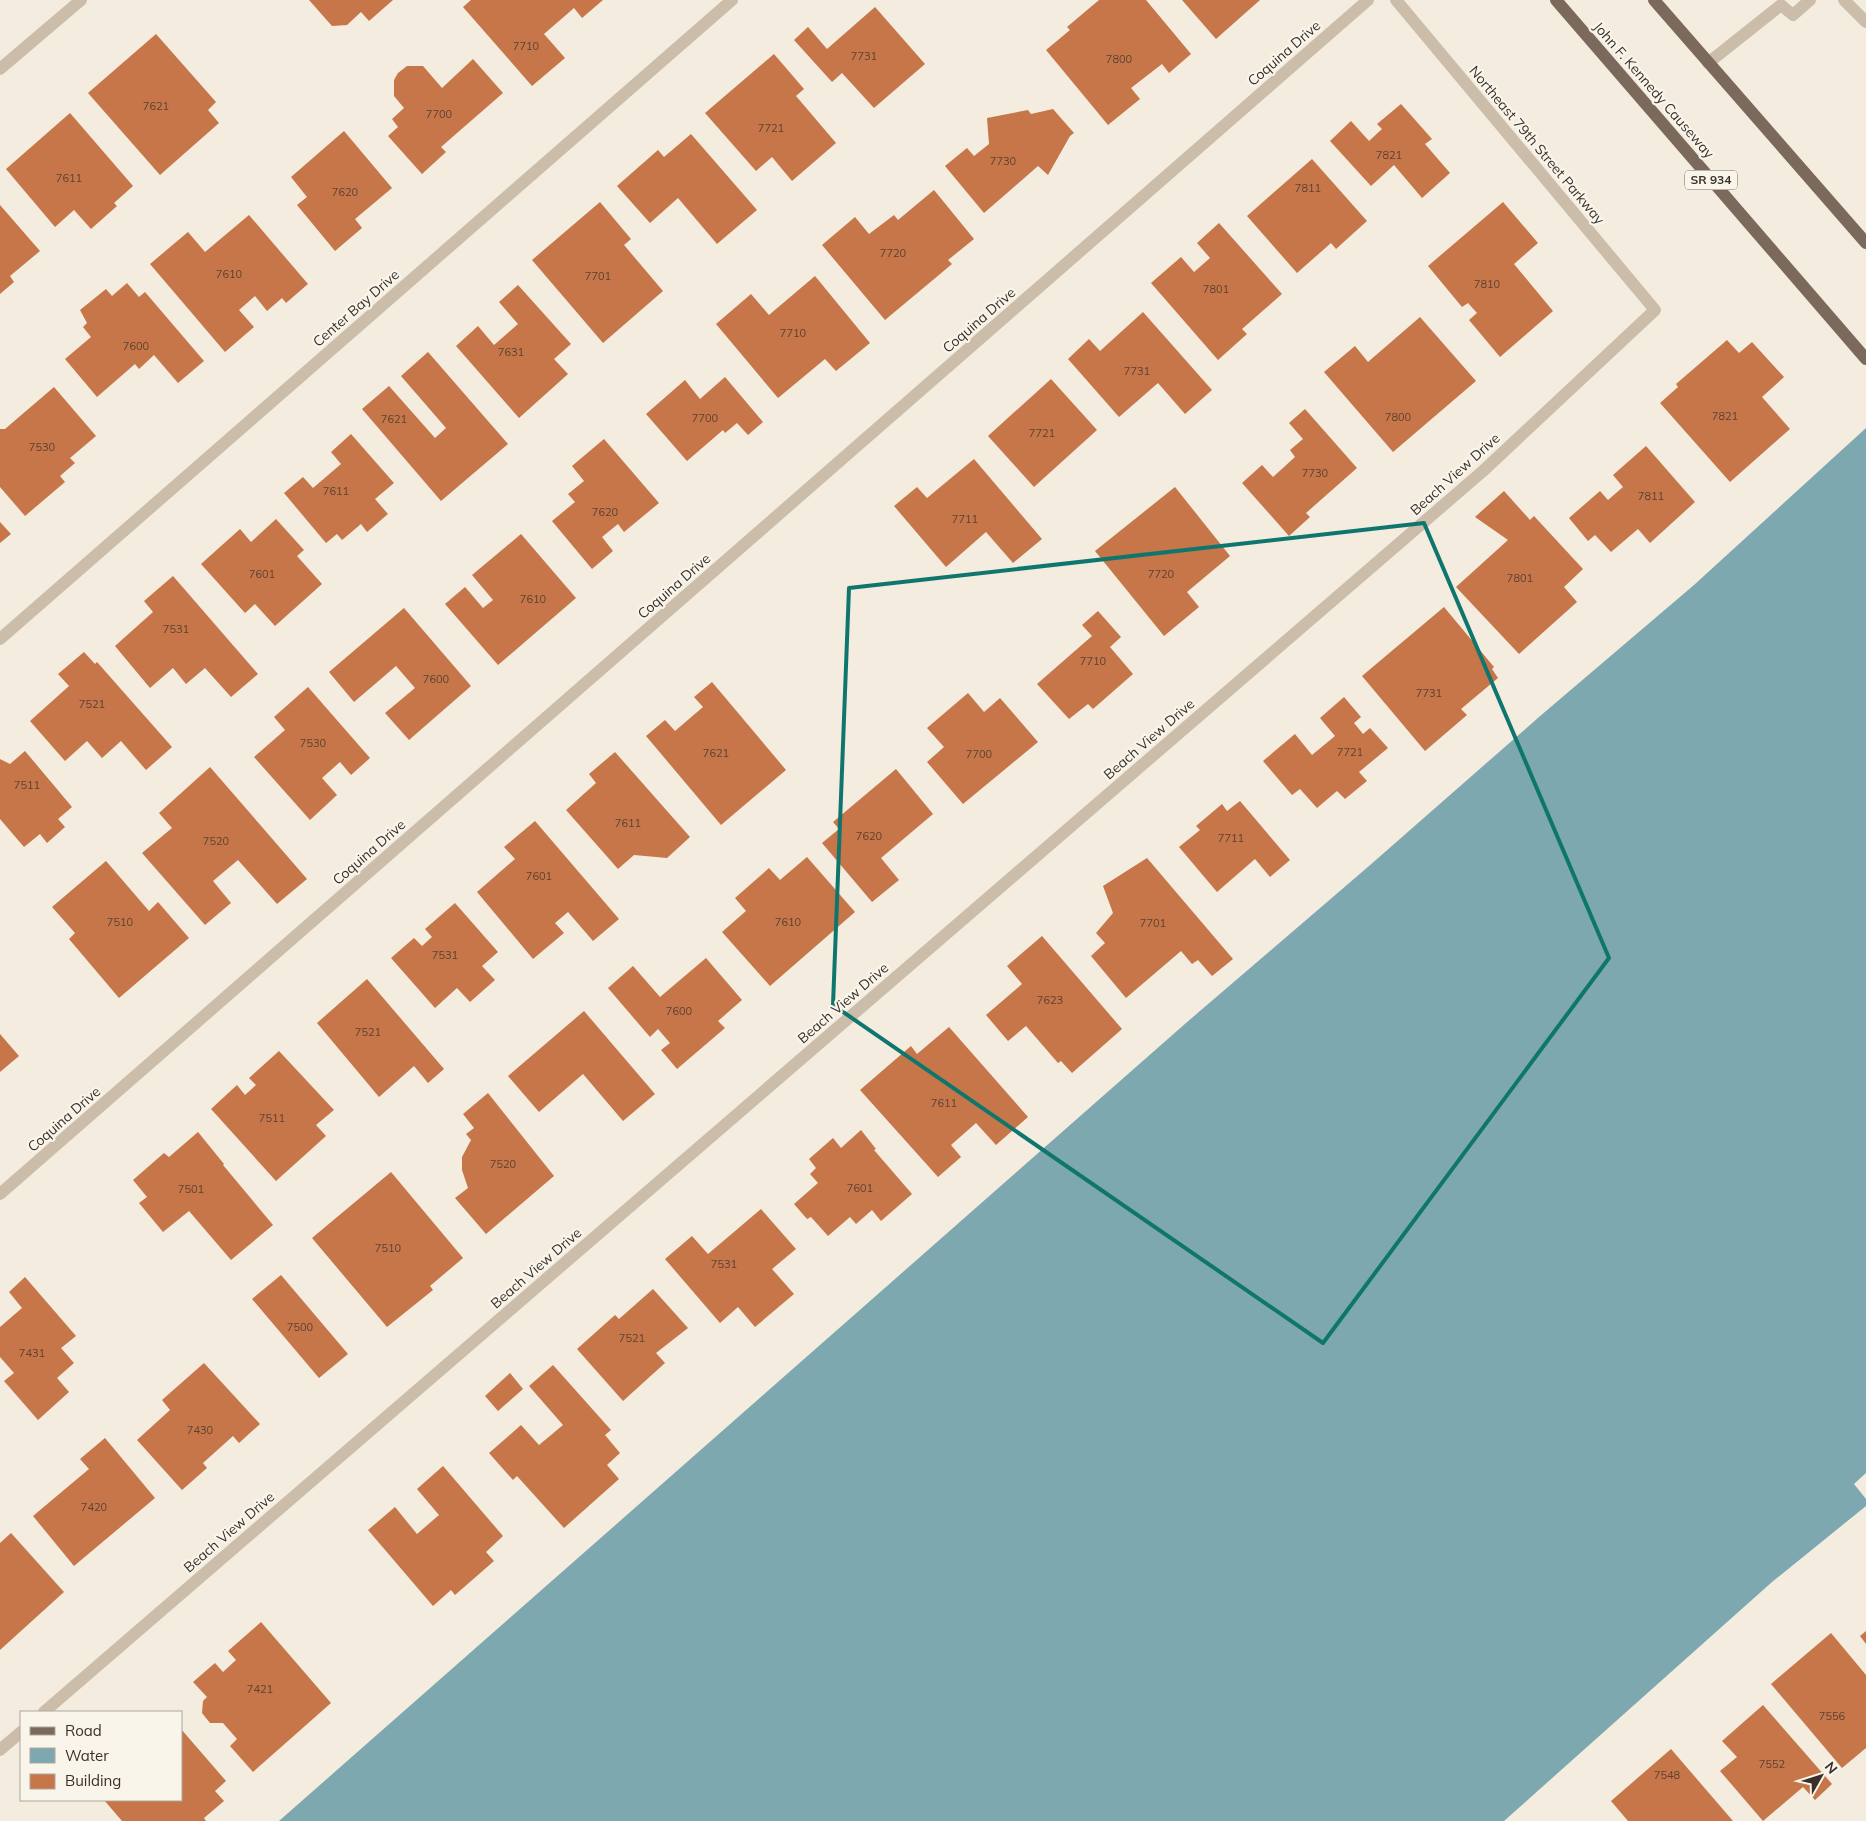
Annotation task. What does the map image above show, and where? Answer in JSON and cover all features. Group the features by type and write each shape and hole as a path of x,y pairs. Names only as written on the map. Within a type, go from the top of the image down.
{"main road":[{"name":"John F. Kennedy Causeway","path":"1556,0 1866,359"},
{"path":"1654,0 1866,243"}],"street":[{"path":"0,70 82,0"},
{"name":"Center Bay Drive","path":"0,640 732,0"},
{"name":"Coquina Drive","path":"0,1194 1368,0"},
{"name":"Northeast 79th Street Parkway","path":"1396,0 1654,310"},
{"path":"1708,63 1779,3 1793,15 1810,0"},
{"path":"1844,0 1866,22"},
{"name":"Beach View Drive","path":"45,1711 1483,470 1654,310"},
{"path":"0,1750 20,1733"}],"highlighted area":[{"path":"1424,523 1609,958 1323,1343 833,1005 849,588"}],"water":[{"path":"1866,428 1866,1473 1854,1484 1866,1499 1866,1506 1772,1582 1504,1821 279,1821 1186,1023 1694,585"}],"building":[{"path":"309,0 393,0 369,21 361,12 347,25 332,26"},
{"path":"471,0 603,0 582,18 574,8 544,34 565,58 532,86 463,7"},
{"path":"1099,0 1146,0 1191,54 1169,73 1162,64 1131,88 1140,99 1108,125 1046,50 1070,30 1067,27"},
{"path":"1182,0 1260,0 1216,39"},
{"path":"875,7 925,64 874,108 842,73 832,82 794,40 808,27 827,49"},
{"path":"156,34 216,102 208,110 219,123 160,175 88,93"},
{"path":"774,54 804,89 796,96 836,143 792,181 772,157 756,171 705,113"},
{"path":"473,59 503,93 441,147 446,152 422,174 388,136 398,127 392,119 404,108 394,96 394,80 398,73 407,66 423,66 442,88"},
{"path":"1401,104 1432,139 1425,144 1450,173 1422,198 1394,165 1371,186 1330,141 1351,121 1369,141 1382,129 1377,124"},
{"path":"1053,109 1074,133 1070,136 1048,175 1038,166 984,213 945,166 967,148 974,156 989,144 987,118 1028,110 1031,114"},
{"path":"70,113 133,186 114,203 117,206 91,229 74,210 55,227 6,169"},
{"path":"344,131 392,188 355,219 362,228 335,251 297,205 307,197 291,177"},
{"path":"691,134 757,210 717,244 678,198 650,223 617,186 658,150 664,157"},
{"path":"1312,159 1367,221 1336,249 1331,243 1297,273 1247,216"},
{"path":"934,190 974,239 948,260 952,264 885,320 822,245 855,217 869,234 894,215 898,220"},
{"path":"600,202 631,239 624,245 663,291 603,343 532,260"},
{"path":"1503,202 1538,243 1514,264 1553,311 1500,357 1469,320 1477,313 1468,303 1462,307 1428,266"},
{"path":"0,205 40,251 10,276 14,282 0,294"},
{"path":"249,215 308,284 286,303 282,298 267,311 255,296 239,310 254,327 225,352 150,264 188,232 205,252"},
{"path":"1219,223 1282,294 1242,329 1247,334 1218,360 1151,283 1181,257 1194,272 1210,258 1197,243"},
{"path":"815,276 870,343 836,371 825,359 778,398 716,324 751,294 769,315"},
{"path":"127,283 139,297 145,292 204,361 178,383 154,355 139,369 135,364 97,397 65,359 91,337 83,327 87,323 80,310 106,289 112,296"},
{"path":"518,285 571,344 554,359 568,374 519,418 456,346 478,326 494,345 518,324 499,302"},
{"path":"1143,312 1212,390 1185,414 1158,383 1119,417 1068,359 1089,339 1100,351"},
{"path":"1420,317 1476,381 1393,452 1324,372 1355,346 1368,362"},
{"path":"1727,340 1739,353 1752,342 1784,377 1762,397 1790,429 1730,482 1660,403 1678,387 1676,384"},
{"path":"428,352 508,444 441,501 362,409 389,386 435,438 446,428 401,376"},
{"path":"725,377 763,422 748,435 737,423 725,433 723,430 687,461 646,414 685,380 700,399"},
{"path":"1051,379 1097,430 1034,487 988,436"},
{"path":"54,387 96,436 70,458 75,463 60,476 65,482 25,516 0,487 0,429 5,429"},
{"path":"1305,409 1357,468 1306,513 1310,517 1289,536 1242,483 1262,465 1273,477 1295,457 1290,450 1303,439 1289,423"},
{"path":"351,434 394,483 375,499 388,514 367,532 361,524 342,540 337,534 326,543 284,493 303,477 313,488 341,464 331,452"},
{"path":"604,439 659,503 624,532 618,524 602,537 613,551 592,569 552,521 575,502 568,494 584,481 572,466"},
{"path":"1646,446 1695,502 1650,543 1638,529 1611,552 1595,535 1588,541 1569,518 1600,491 1608,500 1623,487 1613,475"},
{"path":"974,459 1042,539 1013,563 986,532 946,567 894,506 917,487 927,498"},
{"path":"1175,487 1230,556 1187,592 1199,607 1164,636 1095,551"},
{"path":"1504,491 1530,520 1534,516 1583,569 1564,587 1577,602 1519,654 1456,587 1508,540 1475,517"},
{"path":"276,519 304,550 297,556 322,584 275,626 255,604 245,613 201,564 240,529 251,542"},
{"path":"0,522 11,534 0,543"},
{"path":"521,534 576,598 498,665 445,604 465,587 483,608 493,600 472,575"},
{"path":"173,576 258,674 231,697 205,668 186,684 173,668 150,688 115,646 153,612 144,601"},
{"path":"1444,607 1494,667 1492,669 1498,678 1461,709 1467,715 1425,751 1362,676"},
{"path":"404,608 471,686 409,740 385,713 415,688 396,666 354,702 329,672"},
{"path":"1098,611 1121,637 1110,647 1133,674 1093,709 1088,704 1069,719 1037,684 1092,636 1082,625"},
{"path":"84,652 95,664 97,662 172,747 146,770 121,741 102,758 87,741 65,761 30,721 69,686 58,674"},
{"path":"712,682 786,770 721,825 646,736 665,720 675,731 703,707 694,697"},
{"path":"308,687 370,758 351,775 340,762 322,778 337,795 310,820 254,757 285,730 274,717"},
{"path":"968,693 984,712 1000,698 1038,742 963,804 927,762 944,747 927,728"},
{"path":"1344,697 1361,717 1354,723 1363,734 1370,728 1388,748 1359,772 1367,781 1345,799 1337,791 1317,808 1300,789 1292,795 1263,761 1295,734 1312,755 1335,736 1320,718"},
{"path":"25,751 72,807 58,819 65,827 47,843 40,834 24,847 0,819 0,759 10,764"},
{"path":"615,752 690,837 667,858 634,855 618,869 566,810 596,783 589,774"},
{"path":"210,767 307,879 277,904 238,860 213,881 231,903 205,925 142,853 172,828 159,813"},
{"path":"896,769 933,814 881,858 899,880 872,902 822,843 839,829 833,822"},
{"path":"1240,801 1290,860 1270,877 1255,859 1217,892 1179,847 1200,830 1196,826 1222,804 1227,811"},
{"path":"535,821 619,919 593,941 568,912 555,923 564,933 533,959 477,892 515,859 504,847"},
{"path":"807,857 855,912 770,986 722,932 746,911 735,898 769,868 780,880"},
{"path":"1147,858 1233,959 1212,976 1198,960 1192,964 1181,951 1126,998 1091,956 1105,943 1096,933 1113,913 1103,886"},
{"path":"106,861 149,911 158,902 189,938 119,998 69,939 75,933 52,907"},
{"path":"455,903 498,952 482,966 495,980 470,1002 457,988 435,1008 391,958 414,938 422,946 432,937 425,929"},
{"path":"1042,936 1122,1029 1072,1073 1061,1061 1058,1063 1026,1026 1008,1041 986,1015 1022,984 1007,966"},
{"path":"706,958 742,1000 718,1021 725,1028 677,1069 661,1050 670,1043 658,1029 650,1037 608,988 633,966 660,997"},
{"path":"367,979 444,1069 428,1083 414,1066 379,1097 317,1023"},
{"path":"584,1011 655,1094 623,1121 583,1074 539,1112 508,1076"},
{"path":"949,1027 1028,1117 996,1145 976,1123 951,1145 961,1157 938,1177 860,1090 911,1046 917,1054"},
{"path":"0,1034 19,1056 0,1072"},
{"path":"279,1051 334,1110 316,1125 326,1136 276,1181 211,1109 237,1085 245,1095 256,1085 249,1078"},
{"path":"488,1093 554,1176 486,1234 455,1198 468,1188 462,1170 462,1157 471,1140 466,1134 474,1128 463,1114"},
{"path":"861,1130 876,1149 874,1150 912,1194 881,1221 872,1210 856,1224 850,1217 828,1236 811,1217 807,1219 794,1204 818,1183 810,1174 816,1168 809,1159 833,1138 841,1148"},
{"path":"198,1132 273,1225 231,1260 189,1211 163,1232 139,1203 147,1197 133,1180 164,1153 169,1157"},
{"path":"391,1172 463,1258 430,1286 433,1290 387,1327 312,1238"},
{"path":"761,1209 796,1249 772,1269 794,1294 755,1327 738,1307 720,1323 665,1259 692,1236 708,1254"},
{"path":"281,1275 348,1354 319,1378 252,1299"},
{"path":"25,1277 76,1336 61,1348 74,1363 57,1378 69,1392 38,1420 4,1381 14,1373 0,1357 0,1327 22,1308 9,1292"},
{"path":"653,1289 688,1328 656,1353 665,1363 623,1401 577,1349 615,1315 619,1319"},
{"path":"204,1363 260,1424 239,1443 233,1436 203,1463 207,1468 182,1490 137,1440 170,1410 162,1400"},
{"path":"553,1365 611,1430 605,1435 620,1453 607,1465 619,1479 564,1528 517,1476 513,1480 489,1453 521,1425 539,1445 563,1425 529,1386"},
{"path":"510,1373 523,1389 498,1411 485,1396"},
{"path":"105,1438 155,1498 74,1566 33,1516 89,1469 80,1459"},
{"path":"443,1466 503,1536 486,1552 494,1561 455,1595 451,1590 433,1606 368,1530 395,1507 417,1534 439,1515 417,1489"},
{"path":"11,1533 64,1592 0,1650 0,1543"},
{"path":"261,1622 331,1703 253,1772 230,1746 237,1739 223,1723 210,1723 202,1713 203,1701 207,1697 193,1682 215,1663 223,1672 236,1660 228,1651"},
{"path":"1866,1631 1866,1644 1860,1636"},
{"path":"1831,1633 1866,1675 1866,1748 1842,1768 1771,1684"},
{"path":"1763,1705 1832,1784 1815,1800 1803,1787 1763,1821 1720,1771 1737,1757 1722,1741"},
{"path":"182,1730 226,1781 215,1791 224,1801 204,1818 206,1821 122,1821 105,1801 182,1801"},
{"path":"1671,1749 1733,1821 1628,1821 1611,1801"}]}
